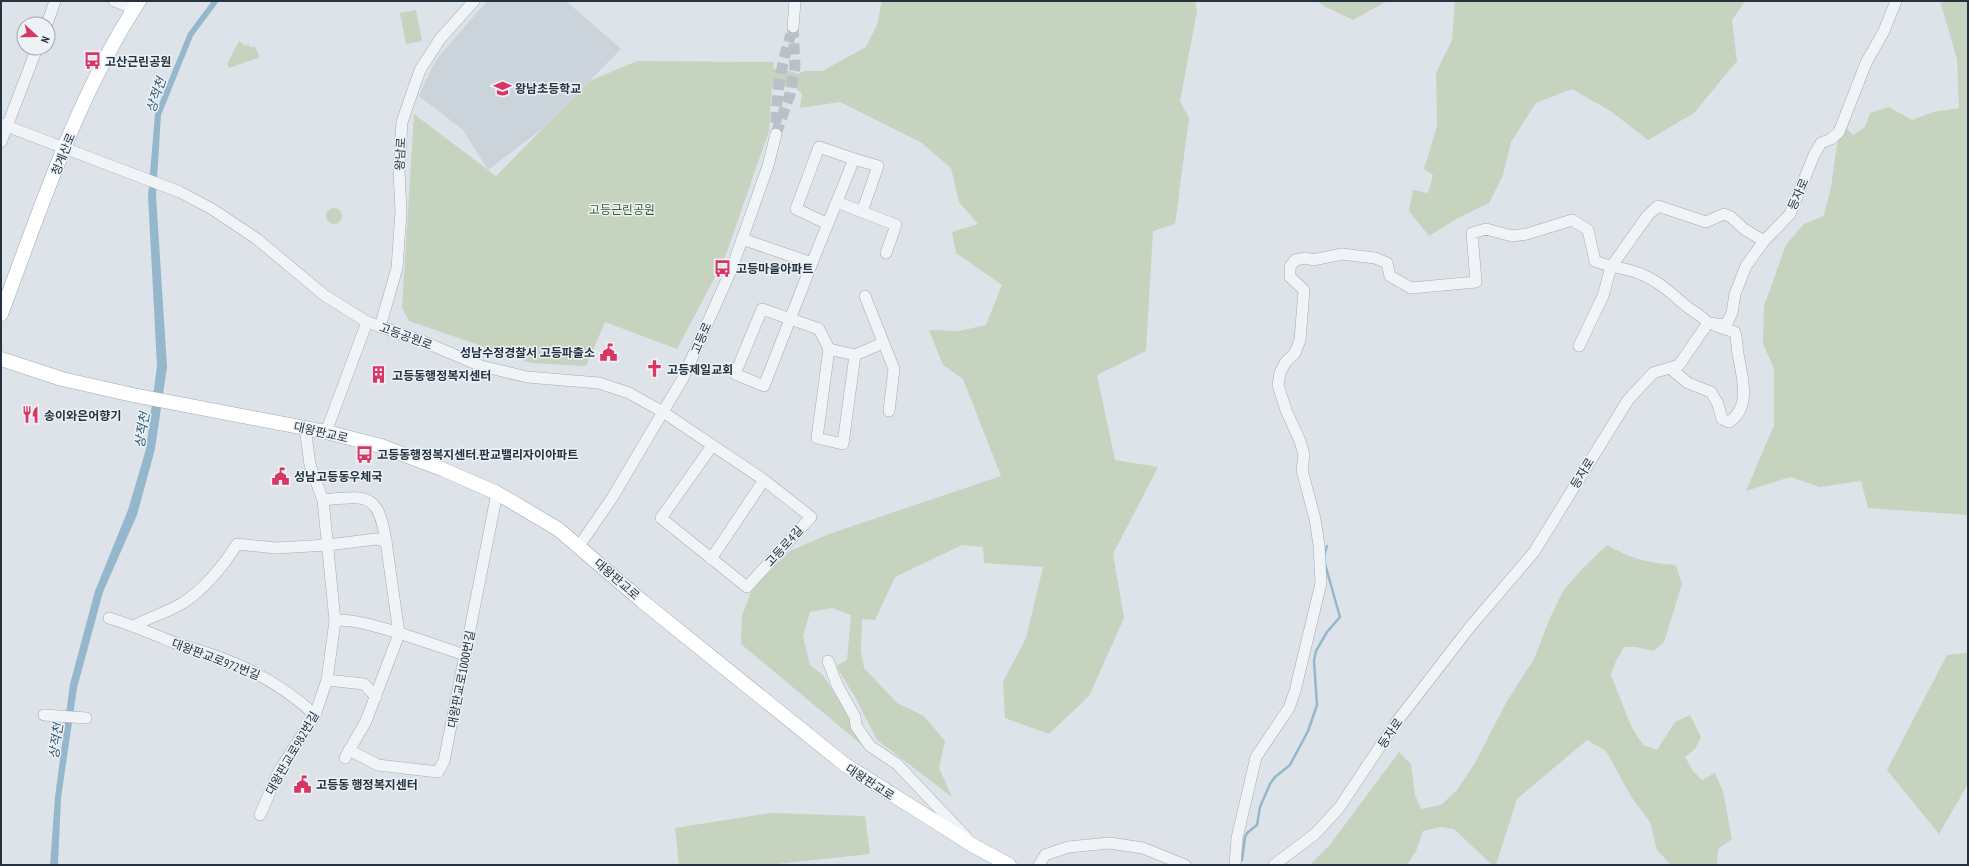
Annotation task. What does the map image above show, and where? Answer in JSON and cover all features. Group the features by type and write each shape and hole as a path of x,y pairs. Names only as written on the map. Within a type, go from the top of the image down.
{"main road":[{"name":"청계산로","path":"1,314 76,121 109,52 137,5"},
{"name":"대왕판교로","path":"1,359 62,379 173,403 326,432 381,446 442,469 497,493 558,529 642,601 844,764 974,846 1009,865"}],"street":[{"path":"49,16 55,1"},
{"path":"114,1 137,5"},
{"name":"왕남로","path":"380,327 397,268 401,212 399,170 402,122 420,70 440,39 474,1"},
{"path":"793,27 795,1"},
{"name":"등자로","path":"1274,865 1315,834 1339,808 1395,724 1470,627 1534,552 1628,400 1653,373 1662,369 1671,369 1679,365 1708,324 1726,324 1732,313 1740,277 1746,266 1764,241 1790,214 1814,155 1821,143 1831,139 1839,132 1871,51 1884,31 1896,1"},
{"path":"1,142 4,126 34,56"},
{"path":"4,126 64,150"},
{"name":"고등로","path":"579,546 612,498 683,378 732,268 768,166 776,134"},
{"path":"828,224 796,209 819,147 878,166 862,212"},
{"name":"고등공원로","path":"64,150 91,158 180,192 212,208 257,239 324,295 367,322 422,341 481,366 527,377 599,384 629,393 663,412"},
{"path":"854,159 812,263 790,319 764,386 735,374 762,309 790,319 820,329 828,349 817,438 843,444 855,355"},
{"path":"842,204 896,225 886,253"},
{"path":"1579,346 1603,296 1611,267 1648,215 1658,206 1706,222 1724,214 1731,217 1744,229 1764,241"},
{"path":"1235,865 1237,838 1256,757 1289,708 1295,691 1321,583 1315,519 1302,470 1304,455 1300,441 1286,410 1278,385 1280,373 1285,362 1295,354 1300,340 1303,321 1304,290 1290,277 1290,267 1295,260 1306,258 1313,260 1342,254 1375,258 1387,264 1390,276 1411,288 1476,282 1472,232 1486,229 1512,236 1527,234 1572,220 1588,230 1596,261 1611,267 1643,274 1668,289 1688,307 1700,314 1708,324 1735,332 1744,385 1744,398 1736,418 1729,422 1722,419 1718,404 1711,392 1688,383 1671,369"},
{"path":"742,239 812,263"},
{"path":"865,296 894,369 889,411"},
{"path":"326,432 367,322"},
{"path":"828,349 855,355 883,343"},
{"name":"고등로4길","path":"663,412 764,480 811,517 747,587 661,518 712,446"},
{"name":"대왕판교로982번길","path":"260,815 278,773 315,715 327,680 335,621 323,500 310,465 305,428"},
{"path":"711,559 764,480"},
{"name":"대왕판교로1000번길","path":"376,697 366,721 347,754 378,765 438,772 444,762 497,493"},
{"path":"323,500 348,497 366,499 378,508 386,541 399,634 376,697 364,684 327,680"},
{"path":"134,626 181,604 202,587 224,565 237,544 276,548 328,545 376,539 386,541"},
{"name":"대왕판교로972번길","path":"109,618 134,626 176,644 205,652 255,672 298,699 315,715"},
{"path":"335,621 343,619 362,622 465,654"},
{"path":"828,661 837,685 855,717 856,726 870,746 897,764 974,846"},
{"path":"47,714 84,718"},
{"path":"1039,865 1045,855 1068,847 1110,843 1143,848 1185,865"}],"shaded area":[{"name":"왕남초등학교","path":"487,1 566,1 621,49 542,129 488,170 463,130 419,96 432,67 440,55"}],"green space":[{"name":"고등근린공원","path":"882,1 1195,1 1197,11 1180,101 1189,118 1175,224 1153,231 1146,351 1097,375 1115,460 1158,467 1113,554 1124,618 1089,696 1049,734 1005,718 1003,682 1026,638 1043,567 984,563 983,547 962,545 895,577 875,620 862,619 861,651 864,668 897,703 924,716 945,741 939,768 952,797 877,740 856,699 836,666 847,660 851,615 832,608 810,612 803,636 810,665 823,675 843,707 862,745 741,644 742,616 752,589 790,551 829,534 1001,476 963,379 943,365 929,330 959,331 986,325 1002,285 956,253 952,232 978,224 959,202 951,168 922,143 840,102 800,108 802,94 796,88 775,86 772,87 769,131 724,260 677,349 605,322 586,366 531,363 409,321 402,308 414,114 496,176 590,81 637,61 774,62 773,70 774,68 791,71 797,74 805,71 822,71 866,47 877,25"},
{"path":"1318,1 1387,1 1353,20 1322,5"},
{"path":"1455,1 1745,1 1732,20 1737,61 1694,113 1648,140 1612,112 1572,89 1536,103 1511,142 1503,175 1489,203 1458,218 1429,236 1409,211 1413,190 1428,193 1433,175 1424,169 1437,126 1436,73 1452,40"},
{"path":"1940,1 1968,1 1968,515 1868,508 1861,481 1820,487 1790,477 1746,491 1774,425 1774,369 1763,344 1764,306 1786,245 1804,224 1824,216 1837,145 1843,125 1853,135 1865,127 1870,113 1889,107 1912,120 1933,112 1959,108 1957,59"},
{"path":"416,10 422,41 406,44 400,13"},
{"path":"239,41 246,46 248,44 250,47 255,47 259,55 258,58 229,68 227,64"},
{"path":"334,208 341,213 342,216 337,223 334,224 327,219 326,216 331,209"},
{"path":"1607,545 1640,560 1676,565 1682,584 1664,642 1654,651 1636,647 1624,647 1616,661 1611,675 1631,726 1643,745 1657,750 1675,722 1690,715 1701,737 1695,749 1685,757 1693,771 1702,780 1715,773 1723,791 1732,839 1718,849 1717,865 1671,865 1657,850 1650,822 1632,798 1606,751 1587,740 1517,799 1496,865 1492,865 1454,829 1441,827 1423,831 1416,851 1407,865 1310,865 1329,846 1399,752 1411,764 1415,795 1421,809 1441,805 1457,790 1475,763 1507,701 1534,659 1550,618 1563,591 1582,569"},
{"path":"1968,653 1968,784 1939,834 1887,770 1947,655"},
{"path":"771,813 865,816 870,854 767,865 679,865 675,828"}],"water":[{"path":"212,1 219,1 193,36 161,115 156,195 167,367 155,449 137,515 103,592 77,688 61,798 58,865 50,865 55,797 70,684 95,591 128,510 146,449 157,366 148,196 155,114 188,33"}],"waterway":[{"path":"1324,555 1327,546"},
{"path":"1242,860 1245,837 1247,833 1257,825 1260,807 1270,784 1275,777 1290,765 1308,731 1317,705 1314,661 1316,651 1327,632 1340,617 1325,564"}],"tunnel":[{"path":"776,134 790,94 795,67 793,27"},
{"path":"776,123 780,78 791,34"}],"place":[{"name":"고산근린공원","path":"92,61"},
{"name":"왕남초등학교","path":"502,88"},
{"name":"고등마을아파트","path":"723,268"},
{"name":"성남수정경찰서 고등파출소","path":"608,352"},
{"name":"고등제일교회","path":"654,369"},
{"name":"고등동행정복지센터","path":"379,375"},
{"name":"송이와은어향기","path":"31,415"},
{"name":"고등동행정복지센터.판교밸리자이아파트","path":"364,454"},
{"name":"성남고등동우체국","path":"281,476"},
{"name":"고등동 행정복지센터","path":"303,784"}],"water label":[{"name":"상적천","path":"156,95"},
{"name":"상적천","path":"142,430"},
{"name":"상적천","path":"56,741"}]}
